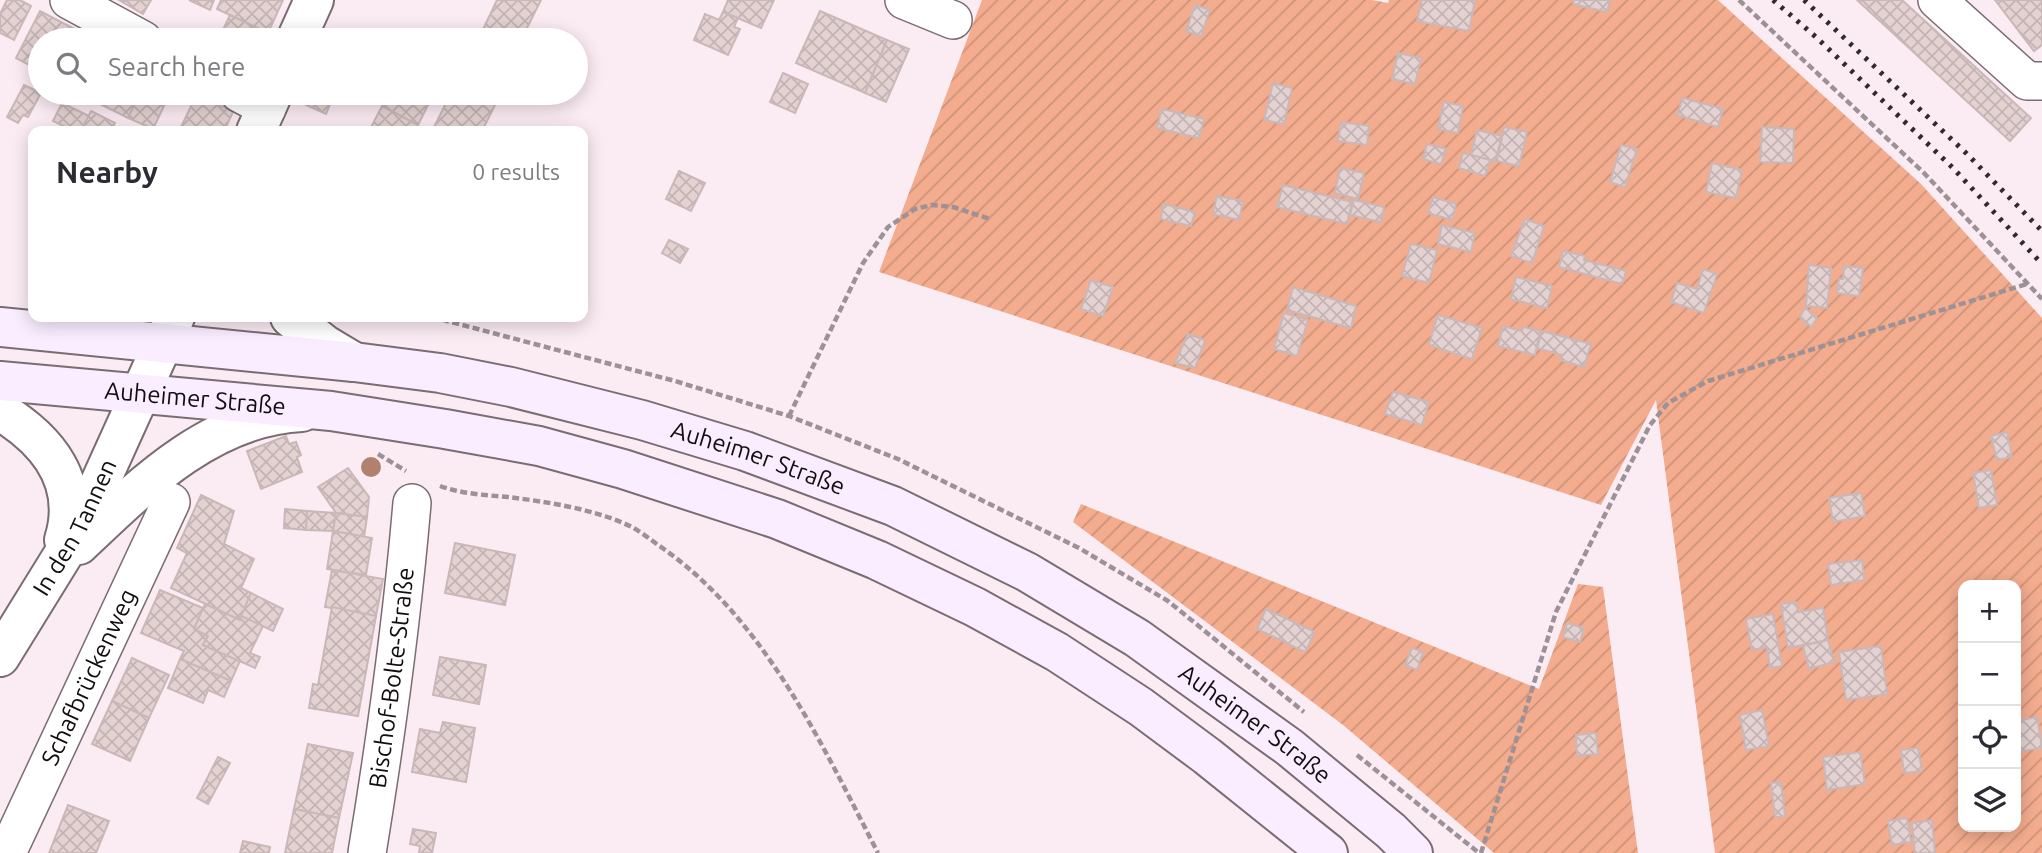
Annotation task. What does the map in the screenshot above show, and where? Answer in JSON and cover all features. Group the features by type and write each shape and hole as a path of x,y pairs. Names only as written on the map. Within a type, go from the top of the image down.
{"main road":[{"name":"Auheimer Straße","path":"0,327 169,330 354,362 440,373 511,387 642,419 745,451 893,506 1027,572 1137,638 1289,747 1391,831 1413,853"},
{"name":"Auheimer Straße","path":"0,381 331,411 539,446 623,468 777,519 877,560 975,607 1057,652 1141,707 1328,853"}],"street":[{"path":"69,0 121,28"},
{"path":"301,28 314,0"},
{"path":"904,0 953,20"},
{"path":"1937,0 2027,81 2042,81"},
{"path":"296,322 324,344 354,362"},
{"name":"In den Tannen","path":"0,657 79,529 169,330"},
{"path":"0,411 23,426 44,445 57,463 66,486 69,522 55,569"},
{"path":"55,569 167,465 200,444 259,420 289,413 331,411"},
{"name":"Bischof-Bolte-Straße","path":"367,853 419,487"},
{"name":"Schafbrückenweg","path":"7,853 171,502"}],"path":[{"path":"1739,0 1924,173 2042,299"},
{"path":"789,416 863,263 888,227 915,209 932,205 953,207 989,219"},
{"path":"1481,853 1556,612 1650,425 1668,403 1708,382 2027,284"},
{"path":"368,450 419,487 527,500 587,511 632,527 677,558 704,581 776,669 828,757 878,853"}],"shaded area":[{"path":"982,0 1372,0 1388,3 1389,0 1718,0 1921,184 2042,318 2042,853 1715,853 1656,400 1601,505 879,272"},
{"path":"1081,504 1539,689 1578,584 1603,587 1638,853 1494,853 1343,725 1073,522"}],"building":[{"path":"7,0 20,0 31,6 14,40 0,33 0,14"},
{"path":"119,0 151,0 143,14"},
{"path":"189,0 214,0 210,10"},
{"path":"221,0 283,0 270,28 257,28 217,9"},
{"path":"497,0 541,0 527,28 484,28"},
{"path":"728,0 774,0 761,28 723,12"},
{"path":"1422,0 1475,0 1469,31 1417,21"},
{"path":"1574,0 1610,0 1607,12 1573,4"},
{"path":"1857,0 1902,0 2031,118 2010,141"},
{"path":"1995,0 2042,0 2042,45 2034,51"},
{"path":"1195,5 1210,10 1201,36 1186,31"},
{"path":"40,11 73,28 31,28"},
{"path":"820,11 887,40 865,93 796,63"},
{"path":"723,12 738,18 734,27 740,29 728,55 694,40 705,14 719,20"},
{"path":"230,15 257,28 224,28"},
{"path":"28,34 28,64 16,58"},
{"path":"887,40 909,49 886,102 865,93"},
{"path":"1398,53 1421,58 1415,84 1392,79"},
{"path":"783,73 808,84 795,113 770,102"},
{"path":"1273,83 1292,88 1284,124 1264,120"},
{"path":"24,85 28,87 28,105 34,105 28,117 23,115 18,123 7,117"},
{"path":"1683,98 1723,109 1718,127 1677,115"},
{"path":"1444,102 1463,106 1458,133 1438,129"},
{"path":"61,105 89,116 84,126 64,126 53,121"},
{"path":"102,105 134,105 128,118"},
{"path":"134,105 165,105 154,126 146,126 128,118"},
{"path":"192,105 219,105 233,112 226,126 181,126"},
{"path":"306,105 330,105 326,114"},
{"path":"383,105 428,105 418,125"},
{"path":"445,105 495,105 484,126 434,126"},
{"path":"382,106 418,125 418,126 372,126"},
{"path":"1162,109 1204,119 1199,138 1157,128"},
{"path":"91,111 115,123 114,126 84,126"},
{"path":"1341,122 1369,126 1367,145 1338,141"},
{"path":"1504,127 1527,132 1519,166 1497,161"},
{"path":"1762,127 1794,129 1793,163 1760,162"},
{"path":"1477,130 1502,136 1495,161 1471,155"},
{"path":"1427,144 1446,149 1441,164 1423,159"},
{"path":"1621,145 1637,149 1625,187 1610,182"},
{"path":"1463,153 1490,160 1485,176 1459,168"},
{"path":"1712,163 1742,170 1736,198 1706,192"},
{"path":"1340,168 1364,173 1358,199 1335,193"},
{"path":"679,171 705,183 691,211 666,199"},
{"path":"1283,185 1352,202 1347,224 1277,207"},
{"path":"1217,196 1243,201 1239,220 1213,214"},
{"path":"1433,197 1456,204 1452,220 1428,213"},
{"path":"1354,200 1384,207 1381,222 1350,215"},
{"path":"1163,204 1195,212 1191,226 1161,219"},
{"path":"1525,219 1544,226 1532,263 1511,256"},
{"path":"1442,225 1475,233 1471,252 1438,244"},
{"path":"669,240 688,249 680,263 662,253"},
{"path":"1411,244 1437,250 1429,283 1402,276"},
{"path":"1563,251 1585,256 1584,260 1626,271 1622,284 1559,267"},
{"path":"1809,265 1831,268 1827,308 1806,306"},
{"path":"1844,266 1863,268 1859,296 1837,293 1839,279 1843,279"},
{"path":"1703,269 1717,274 1704,313 1671,302 1677,283 1697,289"},
{"path":"1516,277 1552,286 1547,308 1511,299"},
{"path":"1091,280 1113,287 1103,316 1081,309"},
{"path":"1293,287 1356,306 1351,328 1287,310"},
{"path":"1805,308 1817,318 1811,327 1800,317"},
{"path":"1284,313 1308,320 1297,356 1274,349"},
{"path":"1438,315 1482,328 1472,359 1429,345"},
{"path":"1503,326 1522,331 1523,327 1540,331 1535,355 1498,346"},
{"path":"1542,331 1591,344 1584,367 1561,360 1562,355 1537,348"},
{"path":"1188,334 1205,340 1195,368 1175,363"},
{"path":"1393,392 1429,402 1422,425 1385,414"},
{"path":"2007,432 2012,457 1997,460 1991,436"},
{"path":"286,436 289,444 296,442 301,455 297,457 302,472 261,489 247,451"},
{"path":"348,468 369,497 367,517 336,513 318,487"},
{"path":"1991,470 1997,505 1979,508 1973,473"},
{"path":"1861,493 1865,516 1833,522 1829,498"},
{"path":"201,495 234,511 224,544 254,559 241,588 251,593 240,620 171,588 187,553 177,548"},
{"path":"285,509 307,511 306,530 284,528"},
{"path":"307,511 336,513 333,531 306,530"},
{"path":"336,513 367,517 364,537 333,531"},
{"path":"333,531 372,538 366,575 327,569"},
{"path":"455,543 515,555 505,605 445,593"},
{"path":"1862,560 1864,580 1831,585 1828,564"},
{"path":"332,570 383,579 376,616 325,607"},
{"path":"160,590 203,608 194,629 208,636 203,645 240,661 231,681 180,659 184,651 141,633"},
{"path":"251,593 283,609 273,631 241,616"},
{"path":"1796,602 1798,612 1823,608 1828,640 1788,648 1781,604"},
{"path":"205,604 240,620 241,616 263,626 250,653 260,657 255,668 203,645 208,636 194,629"},
{"path":"332,607 376,616 358,716 309,708 313,684 318,685"},
{"path":"1266,609 1315,632 1305,652 1257,629"},
{"path":"1773,614 1782,666 1770,668 1767,647 1752,650 1746,619"},
{"path":"1567,623 1584,628 1580,642 1563,637"},
{"path":"1828,640 1834,662 1809,669 1803,646"},
{"path":"1881,646 1887,694 1846,700 1839,652"},
{"path":"1412,648 1423,652 1417,670 1405,665"},
{"path":"440,657 486,665 479,704 433,695"},
{"path":"132,658 169,675 149,718 112,701"},
{"path":"180,659 231,681 224,697 208,690 203,703 168,688"},
{"path":"112,701 149,718 130,761 92,744"},
{"path":"1762,710 1769,746 1746,750 1740,715"},
{"path":"2037,717 2042,748 2021,751 2021,720"},
{"path":"443,722 475,728 466,782 412,772 420,729 440,733"},
{"path":"1596,733 1598,754 1577,756 1576,735"},
{"path":"308,744 353,753 339,818 294,809"},
{"path":"1918,748 1922,771 1904,773 1901,750"},
{"path":"1860,752 1865,784 1827,790 1823,757"},
{"path":"218,757 230,763 208,804 197,798"},
{"path":"1781,782 1785,816 1775,817 1771,783"},
{"path":"68,805 109,821 96,853 49,853"},
{"path":"294,809 339,818 332,853 285,853"},
{"path":"1907,818 1911,842 1892,845 1888,821"},
{"path":"1932,820 1935,853 1915,853 1912,823"},
{"path":"413,829 436,833 432,853 419,853 420,846 410,844"},
{"path":"243,841 270,847 269,853 240,853"}],"railway":[{"path":"1773,0 1816,37 1953,168 2042,264"},
{"path":"1804,0 1966,153 2042,231"}]}
